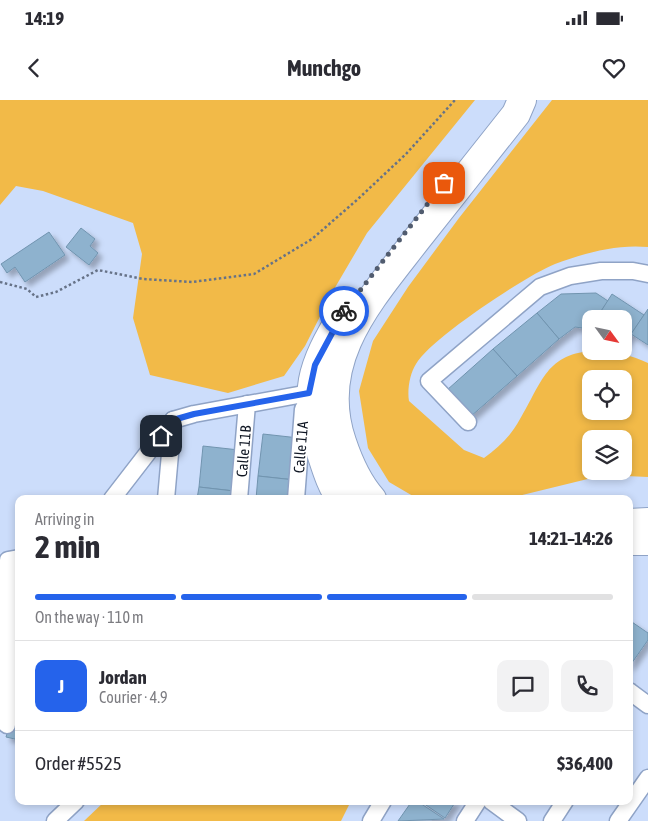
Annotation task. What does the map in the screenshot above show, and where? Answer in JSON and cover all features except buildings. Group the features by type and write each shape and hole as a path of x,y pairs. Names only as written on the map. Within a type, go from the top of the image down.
{"highway":[{"path":"338,495 318,444 307,394 315,365 346,309 496,116 504,100"},
{"path":"369,495 350,466 336,426 334,405 340,358 353,327 374,295 516,114 522,100"},
{"path":"633,522 648,522"},
{"path":"633,541 648,541"}],"street":[{"path":"468,422 429,381 540,287 570,276 601,271 633,271 648,274"},
{"path":"115,495 173,420 247,404 307,394"},
{"name":"Calle 11A","path":"296,495 307,394"},
{"name":"Calle 11B","path":"239,495 247,404"},
{"path":"166,495 173,420"},
{"path":"7,725 13,559"},
{"path":"633,800 648,778"},
{"path":"55,821 72,805"},
{"path":"371,821 381,805"},
{"path":"465,821 475,805"},
{"path":"496,805 518,821"},
{"path":"552,821 563,805"},
{"path":"618,821 629,805"}],"path":[{"path":"0,282 27,289 36,297 56,292 98,270 143,279 192,282 254,274 312,239 406,154 455,100"}],"shaded area":[{"path":"0,100 475,100 367,233 333,291 305,346 284,376 228,393 150,375 133,318 142,254 133,223 43,191 16,186 0,205"},
{"path":"552,100 648,100 648,247 612,248 589,253 555,264 523,281 459,324 425,353 414,368 408,392 409,401 464,450 484,458 513,431 541,382 556,363 566,357 582,353 582,360 632,360 632,357 635,358 648,363 648,477 632,476 632,430 582,430 582,480 584,480 522,495 411,495 389,482 368,448 359,391 373,341 408,287 459,218"},
{"path":"101,805 349,805 341,821 84,821"}],"way so far":[{"path":"344,311 444,183"}],"route":[{"path":"161,436 173,420 194,414 309,393 315,365 344,311"}]}
